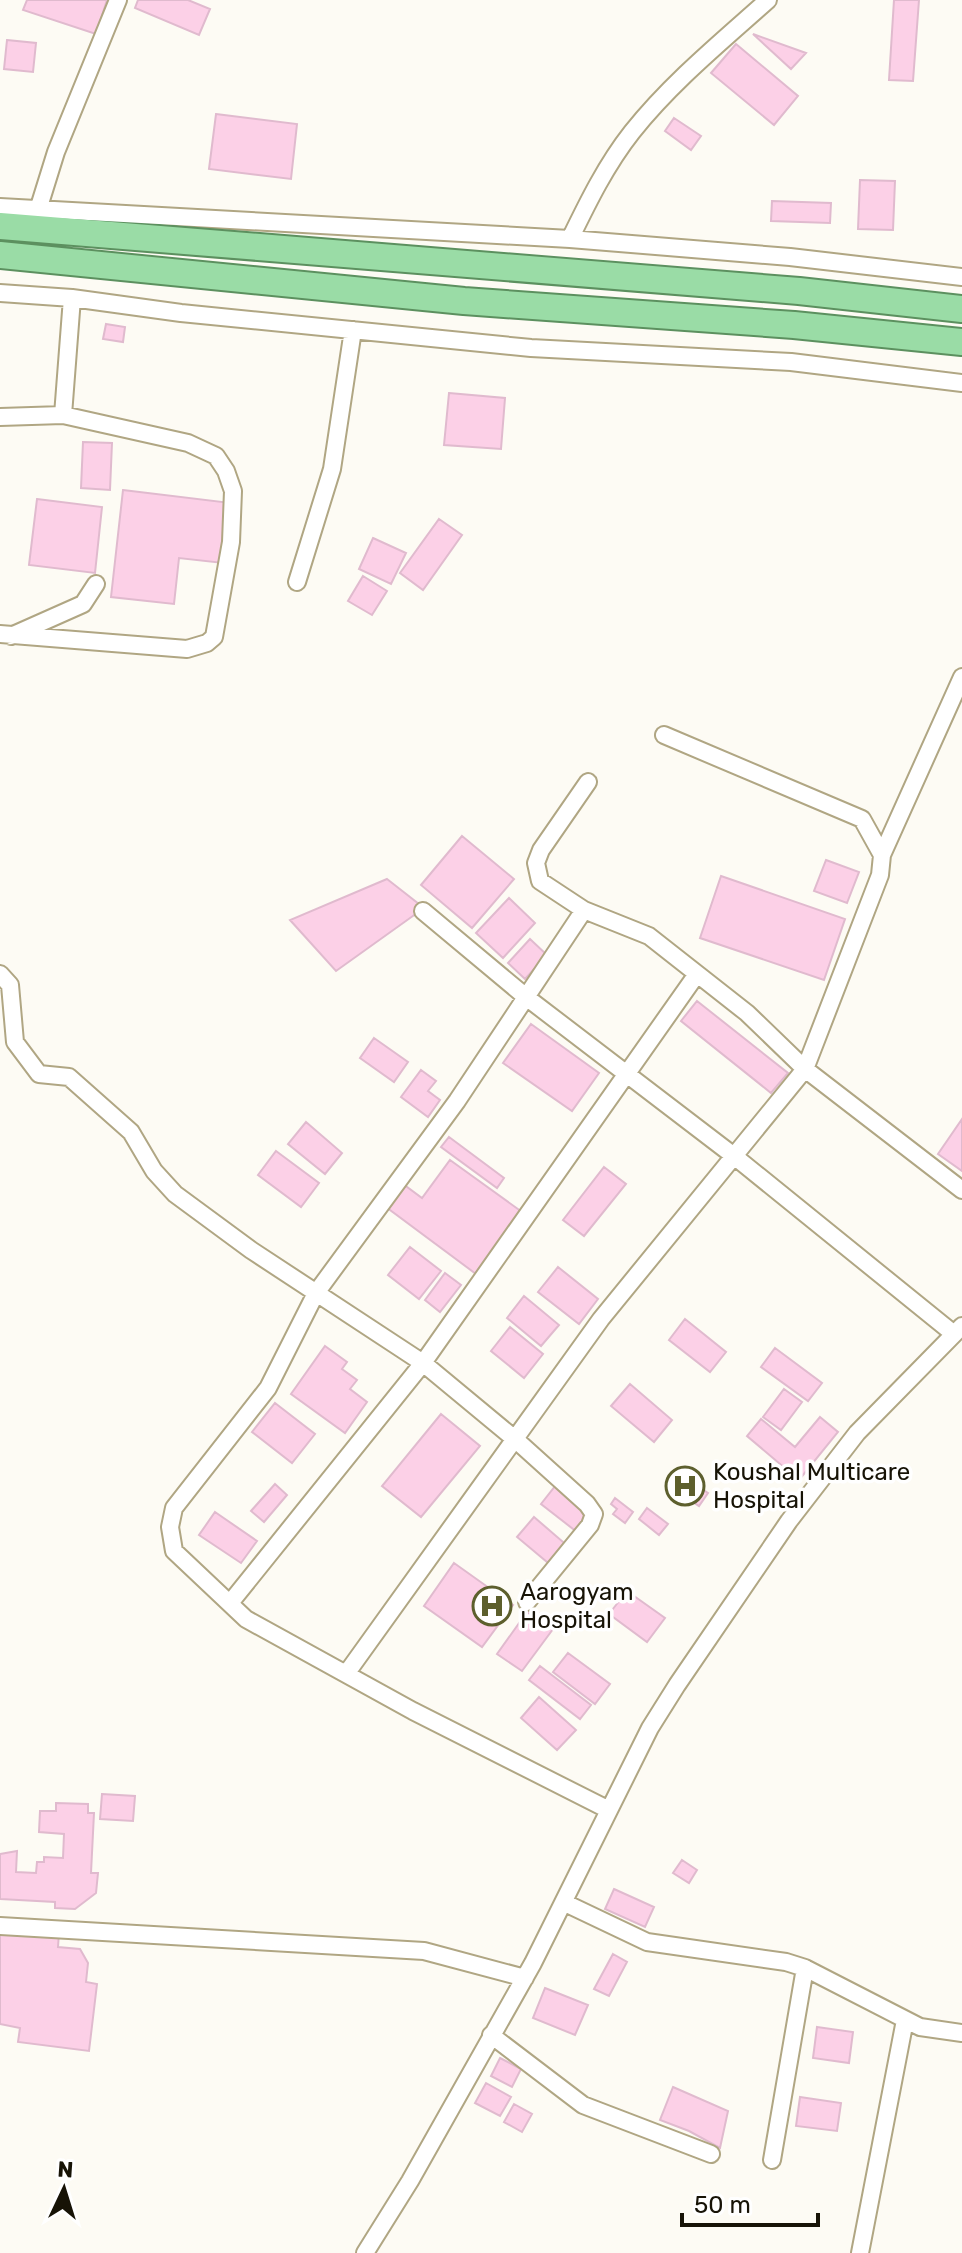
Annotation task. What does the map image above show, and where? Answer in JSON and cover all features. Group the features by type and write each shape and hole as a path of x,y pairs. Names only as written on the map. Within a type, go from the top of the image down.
{"highway":[{"path":"0,226 799,291 962,309"},
{"path":"0,255 464,301 794,325 962,342"}],"street":[{"path":"38,210 56,152 118,0"},
{"path":"570,239 605,172 631,133 669,90 768,0"},
{"path":"0,207 570,239 790,257 962,277"},
{"path":"0,293 72,298 181,313 531,348 791,362 962,383"},
{"path":"63,415 72,298"},
{"path":"297,582 332,469 353,330"},
{"path":"0,417 63,415 188,443 216,456 226,471 233,491 231,542 214,637 207,643 187,649 5,635"},
{"path":"5,635 83,604 96,584"},
{"path":"346,1674 601,1319 805,1069 880,875 882,855 962,677"},
{"path":"664,735 862,819 882,855"},
{"path":"588,782 541,850 536,863 540,881 584,910 649,936 747,1013 805,1069 962,1190"},
{"path":"584,910 457,1101 316,1293 268,1388 174,1508 170,1527 174,1551 246,1619 413,1711 609,1810"},
{"path":"365,2253 410,2181 525,1978 650,1728 789,1521 857,1433 958,1330 526,997 423,911"},
{"path":"0,974 10,985 15,1042 39,1074 69,1077 131,1132 154,1171 175,1194 251,1250 423,1363 587,1504 594,1514 590,1525 527,1602"},
{"path":"230,1603 423,1363 697,974"},
{"path":"565,1903 647,1942 786,1962 805,1968 920,2027 962,2033"},
{"path":"0,1926 424,1951 525,1978"},
{"path":"772,2160 805,1968"},
{"path":"860,2253 905,2020"},
{"path":"491,2035 583,2105 711,2154"}],"building":[{"path":"27,0 107,0 96,34 23,10"},
{"path":"138,0 188,0 210,9 199,35 135,8"},
{"path":"894,0 919,0 913,81 889,80"},
{"path":"753,34 806,53 791,69"},
{"path":"7,40 36,43 33,72 4,69"},
{"path":"736,44 798,96 774,125 711,73"},
{"path":"216,114 297,124 291,179 209,169"},
{"path":"674,118 701,136 691,150 665,131"},
{"path":"860,180 895,181 893,230 858,229"},
{"path":"772,201 831,203 830,223 771,221"},
{"path":"106,324 125,327 123,342 103,339"},
{"path":"449,393 505,398 501,449 444,445"},
{"path":"83,442 112,443 110,490 81,488"},
{"path":"123,490 231,503 223,563 179,558 174,604 111,597"},
{"path":"37,499 102,507 95,573 29,565"},
{"path":"439,519 462,535 423,590 400,573"},
{"path":"373,538 406,553 391,584 359,569"},
{"path":"363,576 387,591 372,615 348,601"},
{"path":"462,836 514,879 472,928 421,885"},
{"path":"826,860 859,872 847,903 814,891"},
{"path":"721,876 845,919 824,980 700,938"},
{"path":"387,879 424,908 336,971 290,920"},
{"path":"509,898 535,923 503,958 476,933"},
{"path":"530,939 547,955 525,979 508,963"},
{"path":"697,1001 788,1073 771,1093 681,1021"},
{"path":"531,1024 599,1073 572,1111 503,1063"},
{"path":"374,1038 408,1062 394,1082 360,1058"},
{"path":"421,1070 436,1081 428,1091 440,1100 428,1117 401,1097"},
{"path":"962,1119 962,1171 938,1154"},
{"path":"306,1122 342,1153 325,1174 288,1144"},
{"path":"449,1137 504,1178 497,1188 441,1147"},
{"path":"276,1151 319,1183 301,1207 258,1175"},
{"path":"450,1160 522,1212 476,1274 386,1207 403,1184 422,1198"},
{"path":"604,1167 626,1184 584,1236 563,1220"},
{"path":"410,1247 441,1271 419,1299 388,1275"},
{"path":"558,1267 598,1299 579,1324 538,1292"},
{"path":"445,1273 461,1285 440,1312 425,1300"},
{"path":"524,1296 559,1325 541,1346 507,1318"},
{"path":"685,1319 726,1352 710,1372 669,1340"},
{"path":"510,1327 543,1354 524,1378 491,1351"},
{"path":"325,1346 347,1362 342,1369 357,1380 350,1389 367,1402 345,1433 291,1394"},
{"path":"775,1348 822,1383 808,1401 761,1367"},
{"path":"630,1384 672,1420 654,1442 611,1406"},
{"path":"784,1389 802,1402 781,1430 763,1417"},
{"path":"275,1403 315,1434 292,1463 252,1432"},
{"path":"441,1414 480,1446 421,1517 382,1486"},
{"path":"820,1417 838,1432 799,1480 747,1436 761,1419 795,1447"},
{"path":"678,1473 708,1493 699,1506 669,1486"},
{"path":"275,1484 287,1495 264,1522 251,1511"},
{"path":"556,1485 597,1517 582,1536 541,1504"},
{"path":"615,1498 633,1512 625,1523 613,1514 617,1509 611,1504"},
{"path":"647,1508 668,1524 659,1535 639,1519"},
{"path":"215,1512 257,1541 241,1563 199,1535"},
{"path":"534,1517 570,1548 553,1567 517,1537"},
{"path":"454,1563 513,1605 482,1647 424,1606"},
{"path":"627,1591 665,1618 647,1642 609,1614"},
{"path":"527,1612 537,1619 540,1614 556,1625 522,1671 497,1654"},
{"path":"568,1653 610,1684 595,1704 553,1672"},
{"path":"540,1666 591,1705 580,1719 529,1680"},
{"path":"539,1697 576,1730 557,1750 521,1718"},
{"path":"102,1794 135,1796 133,1821 100,1819"},
{"path":"56,1803 88,1804 88,1813 94,1813 91,1873 98,1873 96,1893 75,1909 55,1908 55,1902 0,1899 0,1854 17,1851 16,1872 36,1873 37,1862 44,1862 44,1857 63,1858 64,1834 39,1832 40,1811 56,1811"},
{"path":"682,1860 697,1870 689,1883 673,1873"},
{"path":"614,1889 654,1907 645,1927 605,1909"},
{"path":"0,1929 59,1933 58,1947 80,1949 88,1963 86,1982 97,1984 89,2051 18,2042 20,2028 0,2024"},
{"path":"613,1954 627,1962 609,1996 594,1989"},
{"path":"545,1988 588,2005 575,2035 533,2018"},
{"path":"817,2027 853,2032 849,2063 813,2058"},
{"path":"500,2058 521,2069 512,2087 491,2076"},
{"path":"486,2083 511,2097 500,2116 475,2103"},
{"path":"673,2087 728,2111 720,2148 660,2120"},
{"path":"800,2097 841,2103 837,2131 796,2126"},
{"path":"514,2104 532,2114 522,2132 504,2122"}],"place":[{"name":"Koushal Multicare Hospital","path":"685,1486"},
{"name":"Aarogyam Hospital","path":"492,1606"}]}
